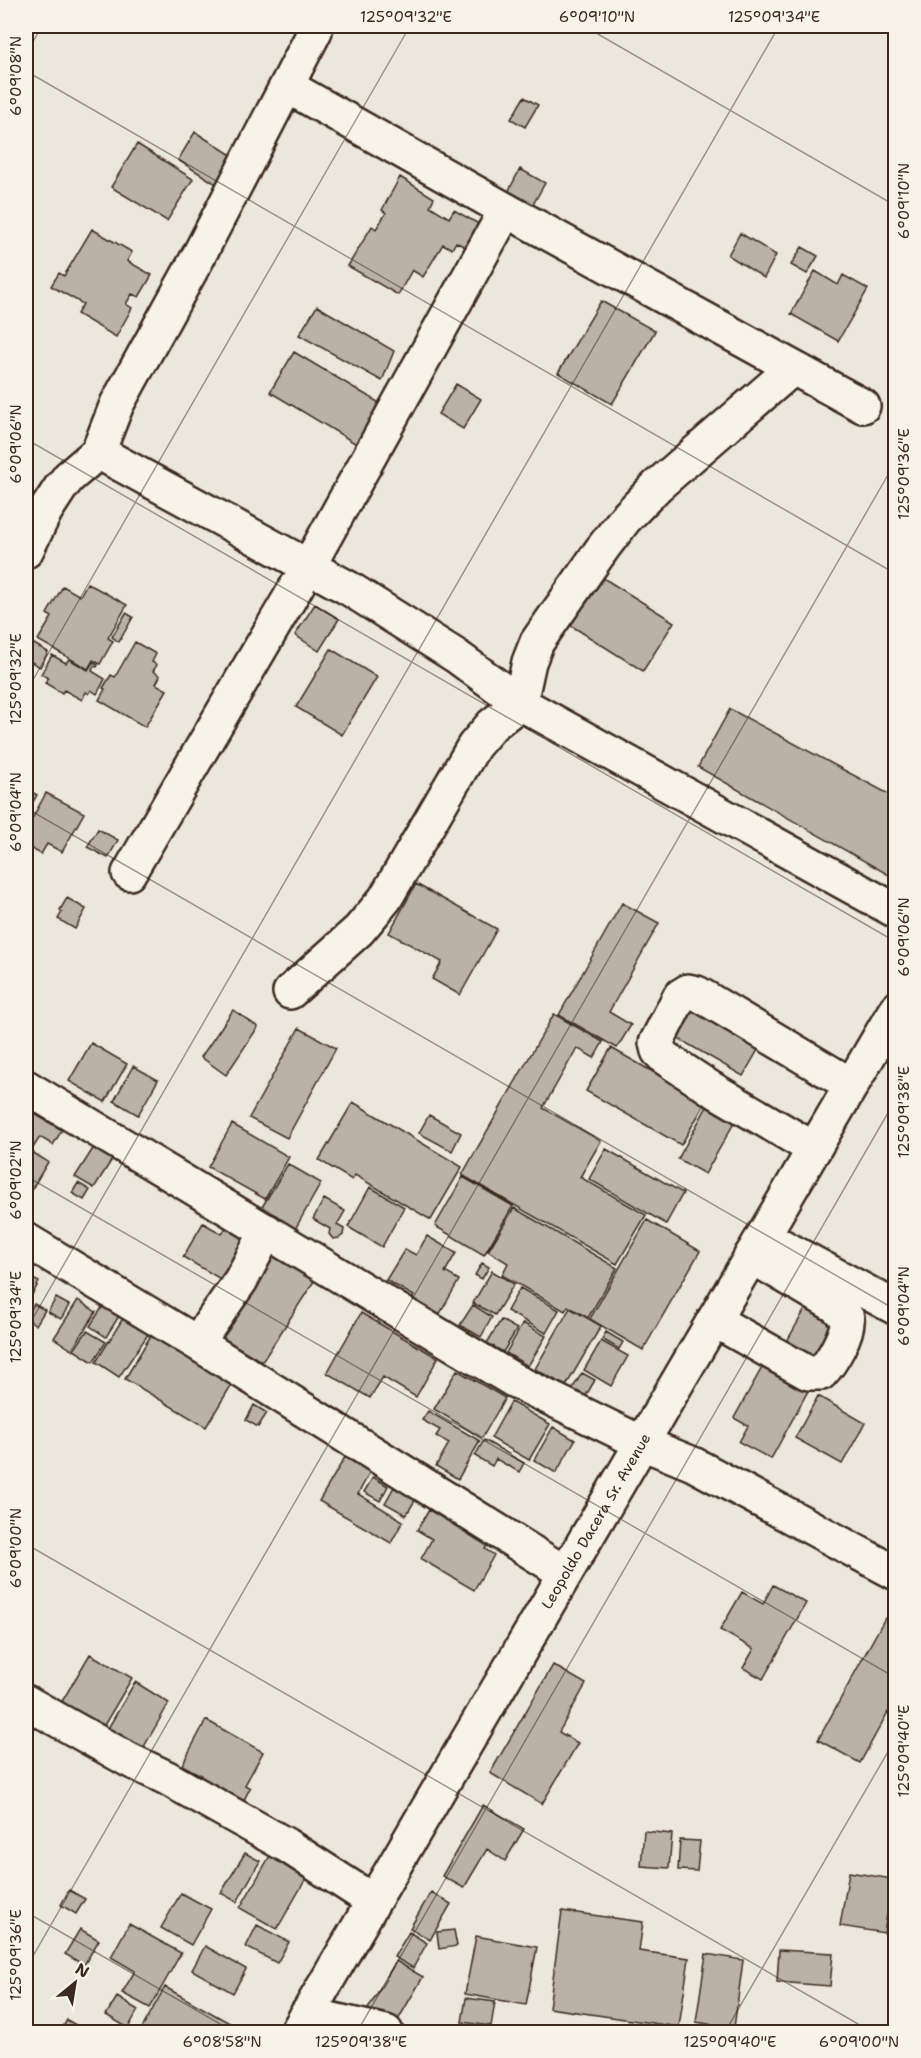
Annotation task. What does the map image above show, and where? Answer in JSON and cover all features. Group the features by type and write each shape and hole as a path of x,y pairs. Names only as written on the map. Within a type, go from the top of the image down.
{"street":[{"path":"26,551 46,510 69,477 98,452 117,404 197,259 315,31"},
{"path":"287,86 506,210 863,406"},
{"path":"129,873 308,567 506,210"},
{"path":"291,992 359,930 385,899 474,746 492,725 520,703 529,662 537,642 625,519 657,486 793,368"},
{"path":"98,452 350,589 456,656 520,703 896,911"},
{"path":"814,1149 712,1089 658,1051 656,1043 680,996 688,991 697,993 851,1085"},
{"name":"Leopoldo Dacera Sr. Avenue","path":"302,2023 851,1085 894,1016"},
{"path":"26,1088 515,1381 642,1443 693,1464 896,1573"},
{"path":"197,1343 241,1281 267,1231"},
{"path":"26,1240 197,1343 565,1573"},
{"path":"757,1246 896,1308"},
{"path":"714,1320 808,1373 821,1373 827,1368 846,1330 847,1318 836,1306 757,1246"},
{"path":"26,1702 129,1760 200,1795 286,1845 373,1901"},
{"path":"302,2023 386,2032"}],"building":[{"path":"524,97 538,105 525,127 511,119"},
{"path":"195,132 233,156 216,184 178,160"},
{"path":"137,144 193,179 167,221 111,187"},
{"path":"520,169 545,183 531,208 507,194"},
{"path":"400,177 434,198 430,206 449,218 454,210 486,228 472,251 456,242 452,249 443,244 423,277 412,270 398,295 348,266 372,226 376,229 386,213 382,210"},
{"path":"92,229 132,252 127,261 152,275 139,297 132,294 126,304 132,308 116,337 77,314 83,304 51,286 59,273 64,276"},
{"path":"740,233 776,255 764,278 728,255"},
{"path":"802,247 818,256 807,274 791,265"},
{"path":"815,271 838,285 843,275 868,289 838,341 791,314"},
{"path":"601,301 655,331 612,404 558,373"},
{"path":"317,306 394,351 382,381 299,335"},
{"path":"294,352 388,408 363,448 270,392"},
{"path":"456,384 481,399 463,429 438,414"},
{"path":"600,576 674,622 643,671 570,625"},
{"path":"87,583 127,605 108,638 113,641 100,664 93,660 88,669 38,640 52,617 47,614 63,586 80,596"},
{"path":"315,604 339,619 319,651 295,635"},
{"path":"126,613 133,617 119,642 112,637"},
{"path":"26,636 29,638 27,640 48,652 40,667 26,659 28,655"},
{"path":"135,642 156,654 152,662 157,665 153,671 160,676 156,684 167,690 145,727 99,700 111,675 115,677"},
{"path":"331,649 377,677 342,735 296,707"},
{"path":"52,655 66,663 69,659 88,670 93,662 98,665 94,666 92,671 105,679 97,694 91,690 89,694 86,692 82,700 64,690 62,693 45,683 48,678 41,674"},
{"path":"730,709 896,798 896,879 698,767"},
{"path":"32,792 37,795 30,807 26,804"},
{"path":"46,793 84,813 62,852 47,844 41,854 26,846 26,830"},
{"path":"98,829 118,840 108,858 87,847"},
{"path":"416,884 497,929 460,995 432,979 442,962 389,933"},
{"path":"67,898 86,909 75,929 58,919"},
{"path":"622,903 659,923 609,1012 631,1025 617,1048 559,1015"},
{"path":"695,1001 763,1041 743,1076 674,1036"},
{"path":"233,1010 258,1027 226,1075 201,1057"},
{"path":"554,1014 603,1042 594,1058 577,1048 543,1108 601,1141 580,1177 646,1215 617,1264 462,1175"},
{"path":"299,1028 336,1048 287,1138 249,1118"},
{"path":"91,1043 127,1064 105,1102 69,1081"},
{"path":"611,1048 706,1102 681,1145 586,1091"},
{"path":"133,1066 158,1080 138,1115 114,1101"},
{"path":"710,1101 738,1116 705,1174 678,1159"},
{"path":"353,1102 462,1167 431,1220 355,1175 352,1180 319,1160"},
{"path":"26,1109 62,1130 53,1145 40,1137 33,1148 26,1144"},
{"path":"429,1115 461,1133 452,1151 419,1133"},
{"path":"232,1124 289,1157 265,1199 208,1167"},
{"path":"94,1147 113,1158 94,1188 75,1177"},
{"path":"26,1148 48,1162 27,1197 26,1196"},
{"path":"606,1149 683,1193 666,1224 589,1179"},
{"path":"288,1164 321,1183 294,1231 276,1221 278,1217 262,1207"},
{"path":"463,1177 513,1206 484,1255 435,1226"},
{"path":"78,1183 90,1190 84,1200 72,1193"},
{"path":"370,1187 404,1207 382,1247 348,1227"},
{"path":"324,1199 345,1211 337,1225 344,1229 343,1235 339,1238 333,1239 329,1234 330,1229 313,1219"},
{"path":"514,1208 617,1268 588,1318 568,1306 565,1311 502,1275 508,1263 488,1251"},
{"path":"647,1220 700,1251 643,1350 590,1319"},
{"path":"203,1223 222,1234 226,1227 253,1243 229,1284 183,1257"},
{"path":"427,1236 456,1253 445,1272 459,1280 438,1317 410,1302 414,1296 386,1280 405,1249 416,1255"},
{"path":"274,1248 318,1275 262,1362 215,1333"},
{"path":"482,1263 489,1267 482,1279 475,1275"},
{"path":"26,1264 34,1269 29,1277 39,1282 26,1306"},
{"path":"492,1271 514,1284 495,1315 473,1303"},
{"path":"520,1288 559,1310 546,1333 507,1311"},
{"path":"56,1298 69,1305 61,1319 48,1312"},
{"path":"78,1300 96,1312 72,1350 54,1338"},
{"path":"34,1304 45,1310 36,1325 26,1318"},
{"path":"808,1304 842,1323 820,1362 786,1343"},
{"path":"473,1305 492,1317 481,1337 460,1325"},
{"path":"103,1306 119,1316 106,1337 90,1326"},
{"path":"570,1308 601,1326 566,1386 535,1369"},
{"path":"128,1310 153,1327 119,1377 96,1362"},
{"path":"361,1313 438,1358 416,1397 383,1377 370,1398 327,1373"},
{"path":"501,1320 517,1329 503,1352 487,1343"},
{"path":"523,1323 546,1336 528,1366 506,1353"},
{"path":"154,1330 235,1379 206,1427 125,1379"},
{"path":"87,1331 106,1342 93,1362 74,1350"},
{"path":"606,1332 623,1342 619,1349 602,1339"},
{"path":"601,1341 628,1356 611,1386 584,1370"},
{"path":"764,1364 809,1389 771,1459 739,1442 748,1426 734,1418"},
{"path":"457,1370 505,1398 482,1438 434,1409"},
{"path":"582,1373 595,1380 584,1399 571,1391"},
{"path":"818,1396 865,1423 842,1464 795,1438"},
{"path":"511,1402 550,1424 529,1460 491,1438"},
{"path":"254,1405 267,1413 258,1427 246,1420"},
{"path":"428,1411 480,1441 458,1479 436,1466 449,1443 436,1436 440,1430 422,1420"},
{"path":"553,1427 575,1440 556,1473 534,1460"},
{"path":"484,1440 524,1463 519,1472 496,1459 492,1466 475,1456"},
{"path":"345,1457 370,1472 358,1494 403,1521 391,1543 319,1501"},
{"path":"373,1477 388,1486 380,1501 364,1492"},
{"path":"394,1487 416,1499 406,1515 385,1503"},
{"path":"429,1510 444,1519 447,1514 491,1539 485,1549 494,1555 474,1590 421,1559 432,1539 417,1530"},
{"path":"773,1585 806,1603 763,1679 743,1668 754,1649 720,1630 742,1592 763,1604"},
{"path":"885,1618 896,1624 896,1717 888,1712 860,1763 818,1740"},
{"path":"90,1654 132,1678 103,1727 61,1703"},
{"path":"553,1665 586,1684 559,1732 578,1743 542,1804 490,1773"},
{"path":"135,1682 169,1703 142,1750 107,1730"},
{"path":"206,1720 263,1752 245,1785 250,1788 241,1806 197,1782 201,1775 182,1765"},
{"path":"483,1805 524,1829 505,1861 487,1849 464,1888 442,1876"},
{"path":"644,1831 672,1834 669,1868 641,1866"},
{"path":"680,1840 700,1841 697,1871 678,1870"},
{"path":"245,1853 260,1861 237,1902 221,1893"},
{"path":"271,1854 308,1875 277,1929 240,1908"},
{"path":"849,1872 893,1879 884,1933 840,1926"},
{"path":"69,1890 85,1899 76,1914 61,1905"},
{"path":"431,1892 451,1904 430,1940 410,1928"},
{"path":"181,1893 211,1909 191,1945 161,1928"},
{"path":"562,1911 643,1922 639,1951 689,1958 679,2027 549,2008"},
{"path":"129,1924 181,1953 150,2008 122,1993 135,1971 111,1957"},
{"path":"257,1925 289,1942 277,1963 246,1947"},
{"path":"80,1929 99,1940 84,1965 65,1954"},
{"path":"454,1930 457,1946 439,1949 437,1932"},
{"path":"409,1932 427,1943 413,1968 394,1957"},
{"path":"476,1936 537,1947 526,2005 465,1994"},
{"path":"205,1946 246,1969 233,1993 192,1970"},
{"path":"779,1950 833,1953 830,1986 777,1982"},
{"path":"706,1954 743,1960 734,2028 696,2022"},
{"path":"396,1961 423,1977 395,2025 368,2009"},
{"path":"165,1987 235,2026 231,2032 140,2032"},
{"path":"117,1997 138,2010 128,2028 106,2015"},
{"path":"466,1998 495,2002 491,2026 462,2022"},
{"path":"67,2020 86,2031 86,2032 60,2032"}]}
